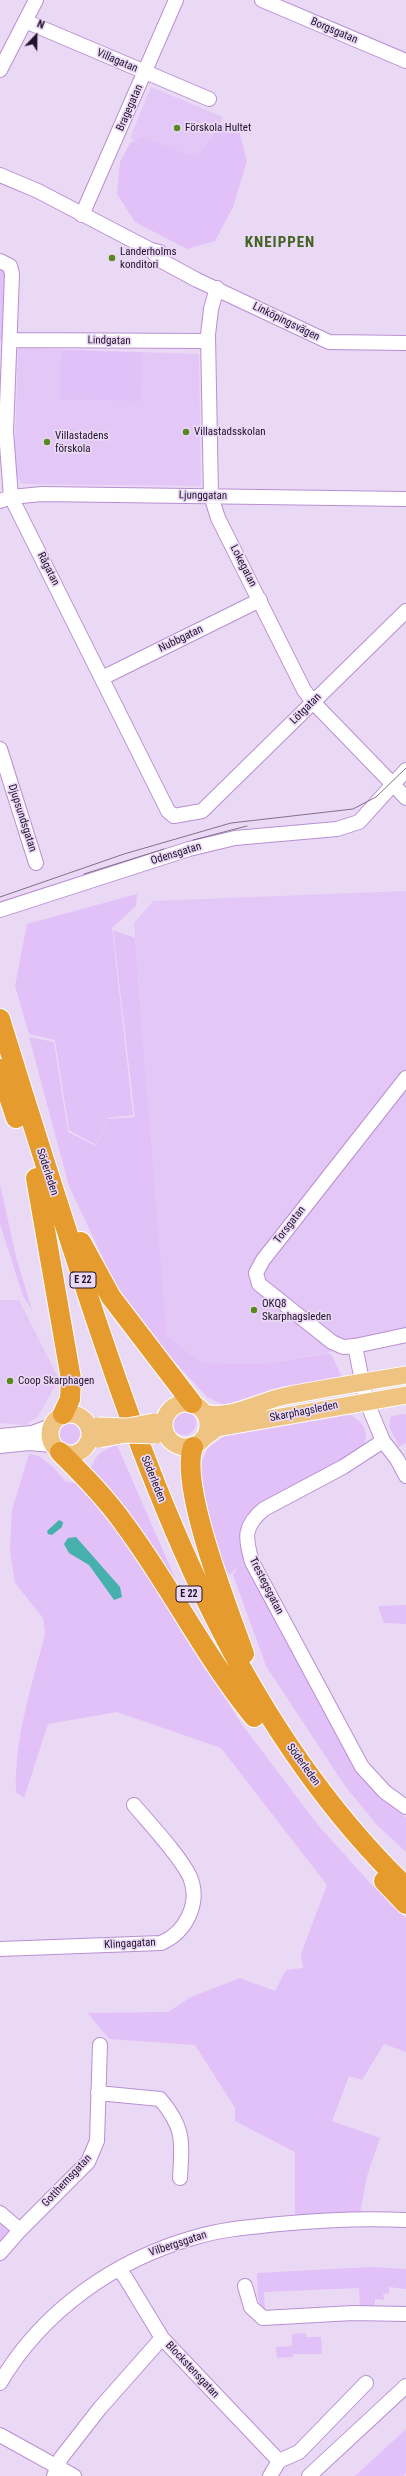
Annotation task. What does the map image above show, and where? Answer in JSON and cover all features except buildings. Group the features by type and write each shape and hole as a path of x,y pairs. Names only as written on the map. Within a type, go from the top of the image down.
{"highway":[{"name":"Söderleden","path":"0,1019 40,1172 107,1395 134,1466 196,1608 257,1710 326,1817 406,1904"},
{"name":"Söderleden","path":"0,1069 40,1172"},
{"path":"40,1172 111,1297 198,1408"},
{"path":"40,1172 71,1379 70,1399 57,1420"},
{"path":"199,1442 190,1470 210,1557 257,1710"},
{"path":"56,1449 88,1480 124,1524 227,1683 257,1710"},
{"name":"Söderleden","path":"257,1710 340,1814 406,1887"}],"main road":[{"name":"Skarphagsleden","path":"198,1408 212,1415 228,1414 282,1397 406,1375"},
{"name":"Skarphagsleden","path":"199,1442 217,1428 366,1400 406,1395"},
{"path":"92,1432 77,1414 57,1420 49,1437 56,1449 70,1455 77,1453 92,1432 127,1427 162,1428 178,1446 199,1442 208,1422 198,1408 180,1403 162,1428"}],"street":[{"path":"0,70 36,0"},
{"name":"Bragegatan","path":"82,215 176,0"},
{"name":"Borgsgatan","path":"262,0 406,61"},
{"name":"Villagatan","path":"25,21 209,99"},
{"name":"Linköpingsvägen","path":"0,175 38,191 151,250 166,263 204,284 217,288 299,330 329,342 406,343"},
{"name":"Rågatan","path":"5,264 12,274 6,343 6,499 102,678 168,811 174,816 186,816 202,811 206,808"},
{"name":"Lokegatan","path":"217,288 211,309 208,341 211,496 218,518 304,690 313,702 406,798"},
{"name":"Lindgatan","path":"6,343 208,341"},
{"name":"Ljunggatan","path":"6,499 42,494 406,498"},
{"name":"Nubbgatan","path":"102,678 260,600"},
{"name":"Lötgatan","path":"206,808 406,611"},
{"name":"Djupsundsgatan","path":"0,749 36,863"},
{"name":"Odensgatan","path":"0,910 189,849 235,838 318,830 346,819 376,801 406,770"},
{"name":"Torsgatan","path":"355,1346 343,1346 332,1342 259,1284 256,1273 263,1260 406,1078"},
{"path":"406,1335 355,1346 361,1382 366,1400 383,1441 397,1459 406,1476"},
{"path":"0,1436 32,1433 57,1420"},
{"name":"Trestegsgatan","path":"383,1441 343,1467 264,1509 253,1518 249,1525 246,1541 252,1562 362,1767 385,1792 406,1807"},
{"path":"0,1446 29,1443 56,1449"},
{"name":"Klingagatan","path":"0,1949 161,1943 181,1939 193,1904 190,1877 134,1805"},
{"name":"Gotthemsgatan","path":"0,2253 20,2230 88,2162 94,2152 97,2141 100,2045"},
{"path":"98,2093 160,2099 181,2131 182,2142 180,2178"},
{"path":"0,2214 20,2230"},
{"name":"Vilbergsgatan","path":"0,2383 20,2354 59,2310 87,2288 118,2269 167,2245 235,2228 314,2221 406,2220"},
{"name":"Blockstensgatan","path":"118,2269 125,2277 162,2338 279,2461"},
{"path":"245,2286 251,2307 263,2318 353,2313 406,2314"},
{"path":"55,2471 100,2408 162,2338"},
{"path":"270,2476 279,2461 299,2452 366,2383"},
{"path":"309,2476 406,2386"},
{"path":"0,2435 55,2471 74,2476"}],"shaded area":[{"name":"Förskola Hultet","path":"151,87 223,117 204,168 130,138"},
{"path":"223,123 239,131 247,161 233,207 215,241 187,249 135,222 117,194 120,162 130,143 143,137 197,158"},
{"path":"0,264 6,266 4,340 0,340"},
{"path":"18,348 199,354 201,486 22,484 14,473"},
{"path":"61,350 142,353 141,401 60,399"},
{"path":"406,891 406,1338 263,1364 202,1363 167,1335 134,923 153,901"},
{"path":"137,894 136,906 112,928 133,1115 107,1118 96,1145 69,1130 55,1040 29,1034 15,986 27,924"},
{"path":"113,930 135,938 167,1335 202,1363 263,1364 328,1353 332,1356 342,1377 267,1392 224,1405 207,1397 154,1339 117,1288 69,1186 29,1037 54,1042 68,1132 96,1146 107,1119 135,1117"},
{"path":"0,1184 16,1257 32,1310 23,1296 0,1224"},
{"path":"0,1300 19,1300 59,1379 38,1416 26,1425 0,1423"},
{"path":"184,1411 189,1412 195,1418 195,1428 189,1434 184,1435 179,1434 173,1428 172,1423 173,1418 179,1412"},
{"path":"349,1414 360,1422 366,1435 361,1452 279,1492 251,1511 244,1519 240,1530 240,1541 246,1563 239,1565 231,1574 221,1570 214,1547 200,1477 202,1461 208,1448 226,1435"},
{"path":"406,1414 406,1443 399,1447 389,1426 391,1416"},
{"path":"68,1421 73,1422 79,1428 79,1438 73,1444 68,1445 63,1444 57,1438 56,1433 57,1428 63,1422"},
{"path":"117,1445 175,1578 170,1579 90,1470 94,1460 103,1451"},
{"path":"29,1454 39,1456 53,1467 65,1481 83,1485 150,1572 240,1722 318,1825 370,1883 406,1918 406,2052 384,2044 362,2080 349,2076 332,2121 380,2138 367,2176 360,2213 295,2215 295,2152 235,2121 235,2108 195,2045 109,2039 88,2013 168,2012 191,1997 240,1978 275,1991 286,1970 303,1968 301,1954 327,1885 221,1748 117,1712 48,1724 24,1798 16,1792 16,1772 21,1732 45,1634 43,1618 15,1583 10,1550 12,1510","holes":["89,1565 121,1597 114,1600"]},
{"path":"59,1520 63,1522 62,1527 52,1535 48,1534 47,1531"},
{"path":"76,1537 120,1587 122,1597 114,1600 89,1565 69,1553 64,1544 68,1538"},
{"path":"246,1564 351,1762 406,1818 406,1852 377,1825 345,1786 266,1666 233,1575 239,1565"},
{"path":"406,1605 406,1624 384,1623 378,1606"},
{"path":"0,2213 20,2230 0,2253"},
{"path":"371,2267 406,2269 406,2289 389,2287 389,2293 383,2294 384,2300 375,2299 375,2307 360,2307 359,2288 264,2292 265,2309 262,2311 258,2299 257,2273"},
{"path":"306,2333 306,2337 321,2337 322,2354 293,2354 293,2357 277,2358 276,2347 292,2346 292,2334"},
{"path":"406,2429 406,2473 404,2476 355,2476"}],"tram line":[{"path":"0,897 124,854 231,823 353,809 376,797 406,768"},
{"path":"193,840 247,826"},
{"path":"84,874 164,849"}],"place":[{"name":"Förskola Hultet","path":"177,128"},
{"name":"Landerholms konditori","path":"112,258"},
{"name":"Villastadsskolan","path":"186,432"},
{"name":"Villastadens förskola","path":"47,442"},
{"name":"OKQ8 Skarphagsleden","path":"254,1310"},
{"name":"Coop Skarphagen","path":"10,1381"}],"district":[{"name":"KNEIPPEN","path":"280,243"}]}
